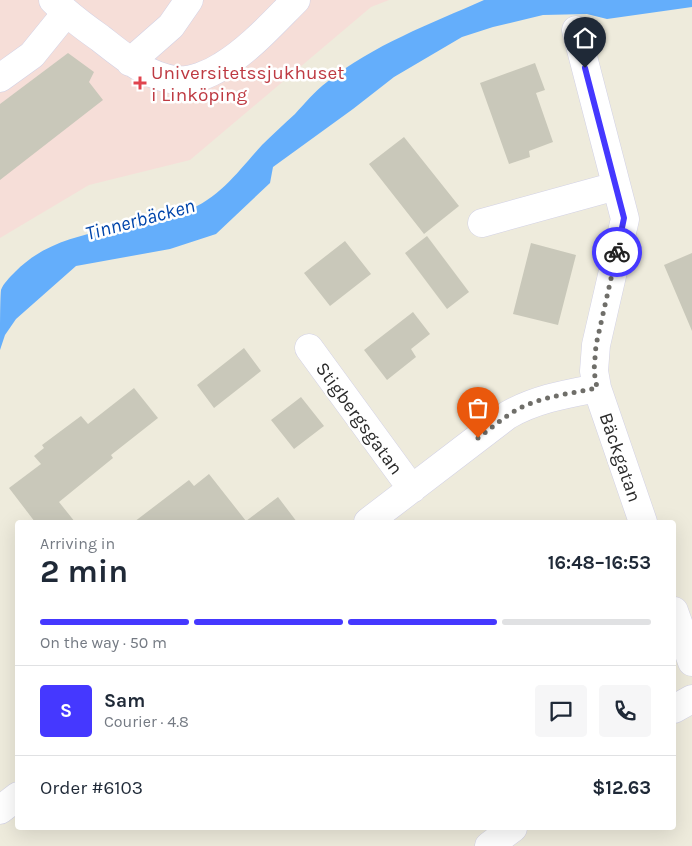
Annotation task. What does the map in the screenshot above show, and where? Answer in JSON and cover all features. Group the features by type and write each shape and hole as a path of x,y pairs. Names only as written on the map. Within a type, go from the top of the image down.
{"street":[{"path":"130,62 171,26 189,0"},
{"path":"0,78 32,55 59,6 130,62 154,74 177,80 198,77 222,66 254,41 296,0"},
{"name":"Bäckgatan","path":"576,30 624,218 596,345 594,371 597,388 643,520"},
{"path":"482,223 616,186"},
{"name":"Stigbergsgatan","path":"309,348 412,489"},
{"name":"Stigbergsgatan","path":"371,520 508,415 524,406 550,397 597,388"},
{"path":"676,616 692,662"},
{"path":"676,708 692,699"},
{"path":"0,810 15,798"},
{"path":"489,846 510,830"}],"shaded area":[{"name":"Universitetssjukhuset i Linköping","path":"0,0 389,0 371,7 190,160 89,185 0,238"}],"water":[{"path":"484,0 692,0 692,7 607,19 587,14 543,15 493,27 462,37 394,77 273,167 270,183 216,234 170,249 76,266 16,319 5,335 0,350 1,290 11,276 33,257 53,246 74,238 164,218 186,211 209,199 228,182 314,93 345,69 402,36"}],"building":[{"path":"68,53 94,72 89,82 103,100 0,180 0,104"},
{"path":"535,63 545,90 536,93 553,142 529,151 530,157 509,164 480,83"},
{"path":"404,137 459,206 424,234 369,164"},
{"path":"427,236 469,292 447,309 405,253"},
{"path":"345,241 371,274 330,306 304,273"},
{"path":"531,243 576,255 558,325 513,314"},
{"path":"692,253 692,331 664,265"},
{"path":"413,312 430,334 411,349 416,357 387,380 364,350"},
{"path":"244,348 261,371 214,408 197,385"},
{"path":"134,388 158,418 111,455 113,458 59,502 73,520 33,520 9,488 41,464 34,456 44,448 42,445 81,416 88,424"},
{"path":"301,397 324,426 294,449 271,420"},
{"path":"209,474 245,520 137,520 189,480 194,486"},
{"path":"278,497 295,520 247,520"}],"way so far":[{"path":"478,438 508,415 524,406 550,397 597,388 594,358 617,252"}],"place":[{"name":"Universitetssjukhuset i Linköping","path":"140,83"}],"route":[{"path":"585,68 624,218 617,252"}],"water label":[{"name":"Tinnerbäcken","path":"140,219"}]}
